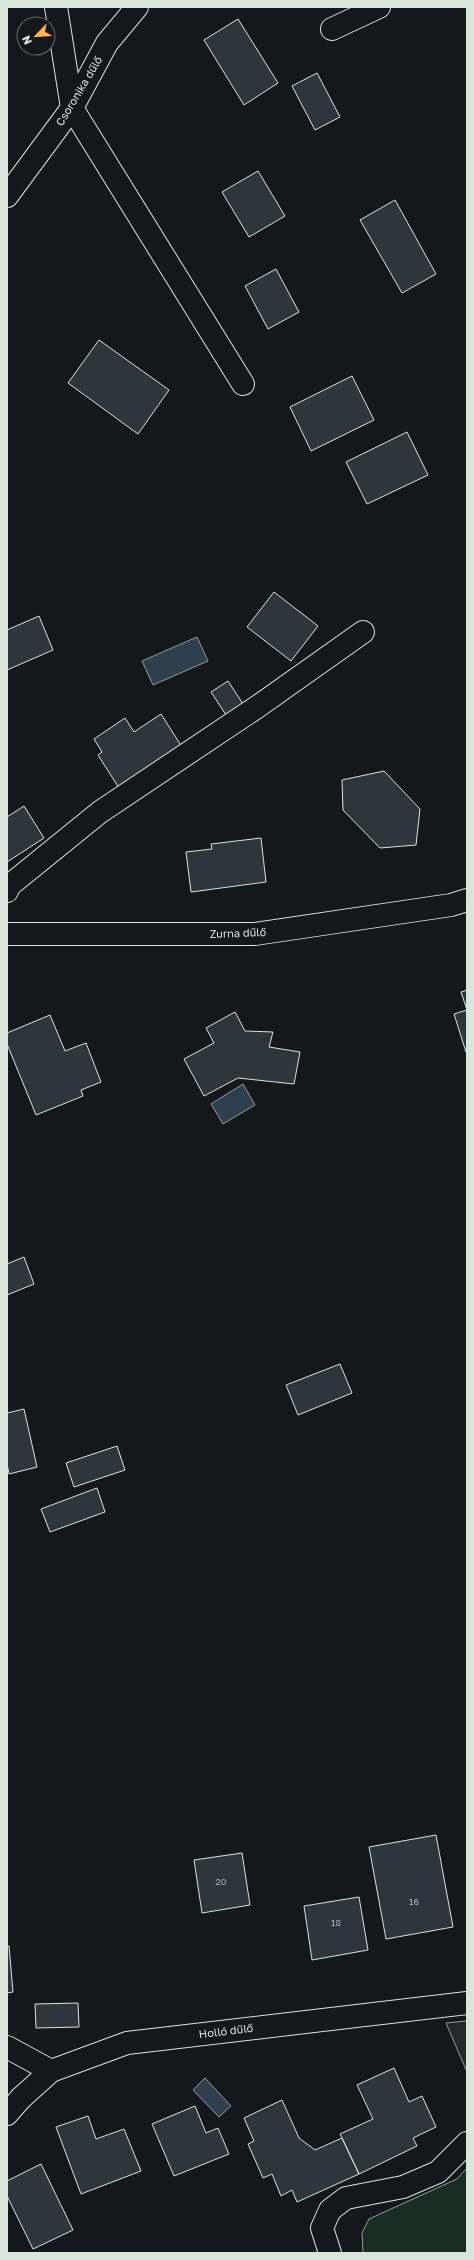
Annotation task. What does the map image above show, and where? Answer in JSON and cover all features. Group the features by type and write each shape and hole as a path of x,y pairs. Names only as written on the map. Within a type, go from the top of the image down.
{"street":[{"path":"56,7 72,108 243,384"},
{"name":"Csoronika dűlő","path":"7,196 72,108 107,43 137,7"},
{"path":"332,29 379,7"},
{"path":"7,891 10,885 100,812 257,707 363,632"},
{"name":"Zurna dűlő","path":"7,934 255,934 452,905 467,900"},
{"name":"Holló dűlő","path":"7,2114 21,2098 51,2071 127,2043 467,2003"},
{"path":"7,2047 51,2071"},
{"path":"330,2253 322,2228 330,2210 346,2198 403,2187 438,2172 467,2142"}],"green space":[{"path":"467,2168 467,2253 363,2253 362,2233 369,2219 457,2179"}],"shaded area":[{"path":"467,2021 467,2072 446,2023"}],"water":[{"path":"197,637 208,661 153,685 142,661"},
{"path":"243,1084 255,1105 223,1124 211,1104"},
{"path":"205,2078 231,2106 219,2117 193,2090"}],"building":[{"path":"238,19 278,83 244,105 204,40"},
{"path":"317,73 340,117 315,130 292,86"},
{"path":"258,171 285,216 249,237 222,192"},
{"path":"395,200 436,274 402,293 360,220"},
{"path":"276,269 299,312 268,329 245,286"},
{"path":"99,340 169,390 138,434 68,383"},
{"path":"352,376 374,420 311,451 290,407"},
{"path":"407,432 428,475 367,504 346,462"},
{"path":"274,592 318,626 291,661 247,627"},
{"path":"39,616 53,650 7,670 7,630"},
{"path":"228,681 245,707 228,718 211,692"},
{"path":"161,714 182,747 119,788 98,755 102,752 94,739 125,718 134,732"},
{"path":"384,771 420,809 416,845 380,848 343,810 342,780"},
{"path":"24,806 44,838 7,862 7,817"},
{"path":"261,838 266,882 191,892 186,852 212,849 211,844"},
{"path":"467,990 467,1010 461,992"},
{"path":"467,1010 467,1052 466,1052 454,1014"},
{"path":"235,1012 245,1031 273,1032 269,1047 300,1052 294,1084 238,1078 204,1096 184,1059 214,1043 206,1028"},
{"path":"50,1015 65,1051 86,1043 101,1082 81,1090 83,1096 36,1115 7,1044 7,1033"},
{"path":"24,1257 34,1284 7,1295 7,1264"},
{"path":"340,1364 352,1393 298,1415 286,1385"},
{"path":"24,1409 37,1467 9,1474 7,1464 7,1413"},
{"path":"117,1446 125,1470 74,1487 66,1463"},
{"path":"97,1488 105,1512 50,1532 41,1509"},
{"path":"436,1835 453,1927 386,1939 369,1847"},
{"path":"242,1853 250,1905 202,1913 194,1860"},
{"path":"359,1897 368,1950 312,1960 304,1906"},
{"path":"7,1946 9,1946 13,1992 7,1993"},
{"path":"78,2003 79,2027 36,2028 35,2004"},
{"path":"394,2068 409,2102 422,2096 436,2127 413,2138 417,2146 359,2174 340,2134 373,2119 357,2085"},
{"path":"282,2100 299,2138 315,2150 342,2138 359,2174 297,2202 292,2190 281,2196 272,2174 263,2178 248,2144 254,2141 244,2118"},
{"path":"195,2106 206,2133 218,2128 229,2154 174,2176 152,2124"},
{"path":"88,2116 96,2139 124,2129 141,2171 81,2194 56,2127"},
{"path":"41,2164 73,2230 33,2249 7,2196 7,2181"}]}
